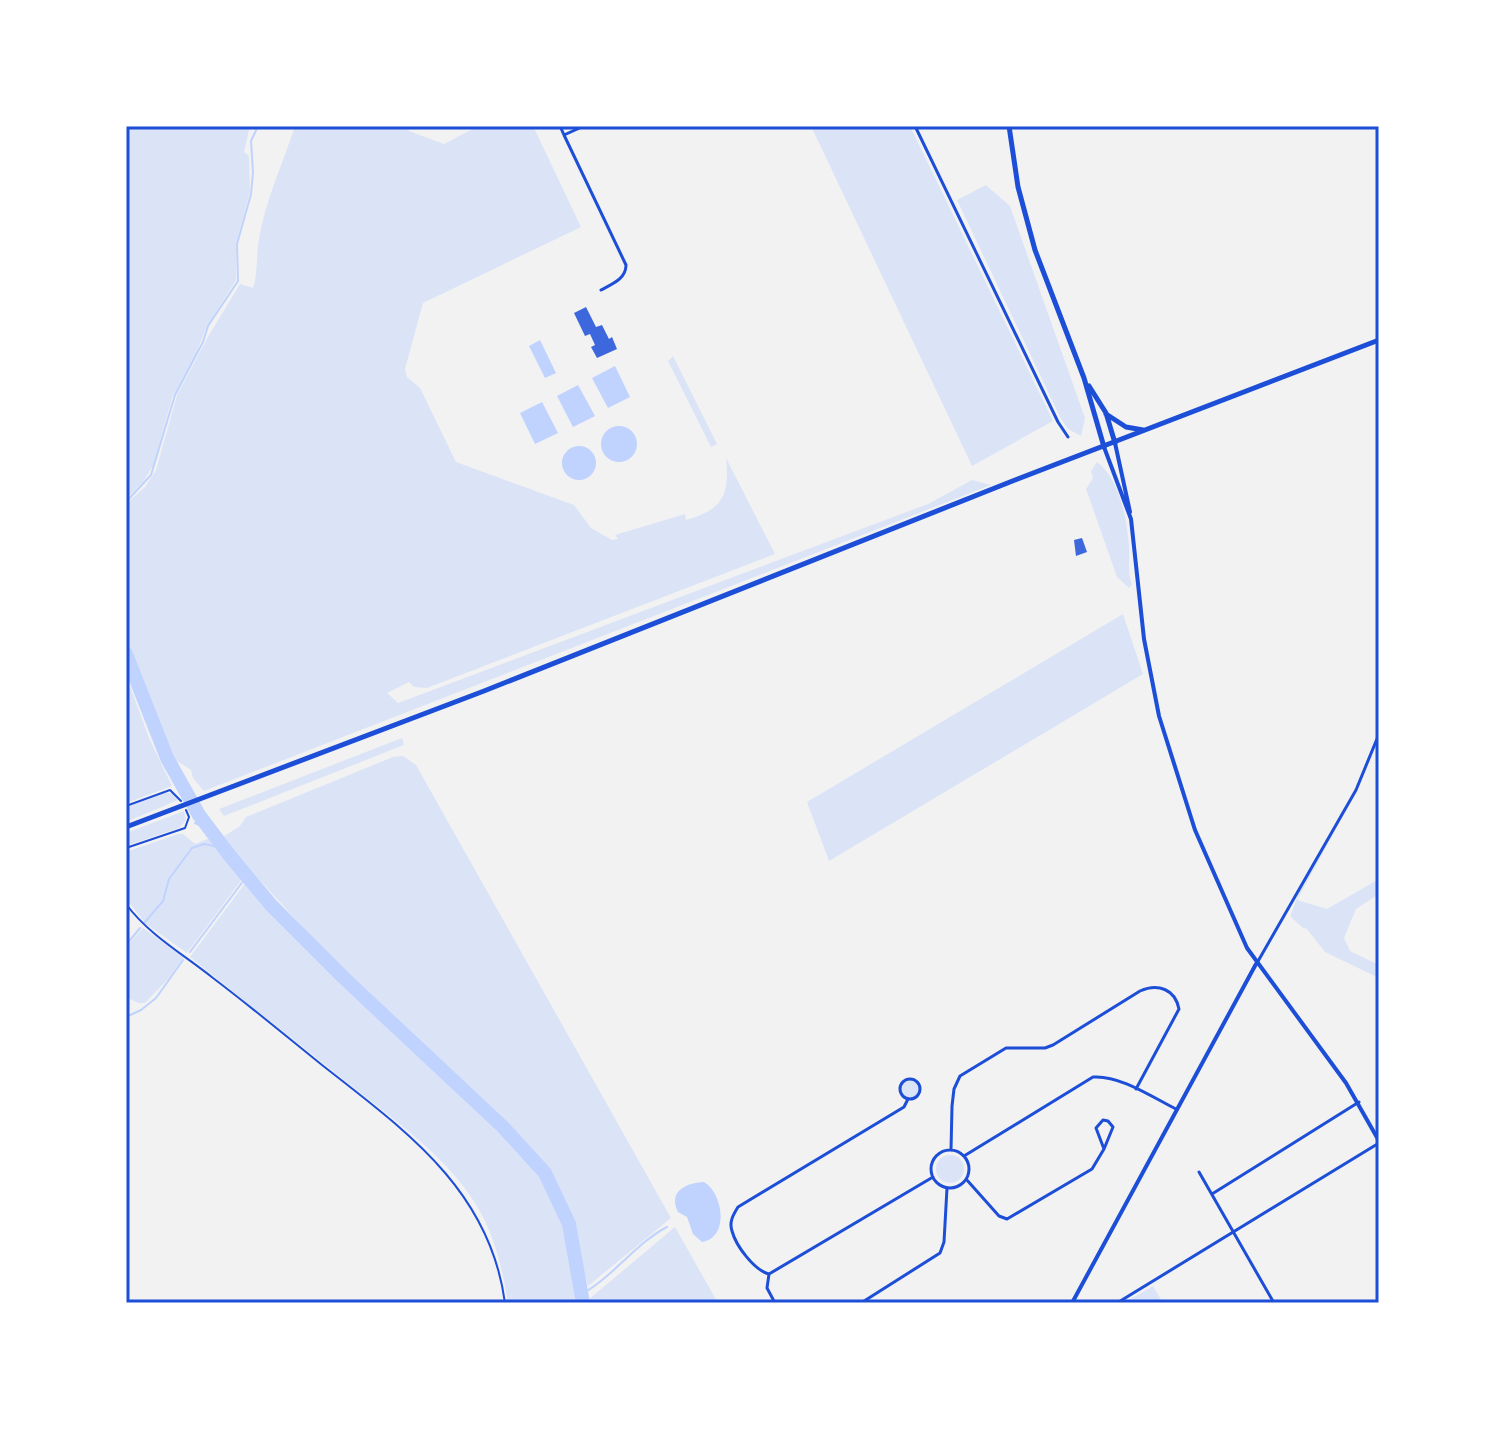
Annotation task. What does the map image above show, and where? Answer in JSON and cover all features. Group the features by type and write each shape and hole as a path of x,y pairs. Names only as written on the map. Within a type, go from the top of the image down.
{"main road":[{"path":"1009,126 1018,187 1035,250 1084,378 1104,447"},
{"path":"126,827 484,691 1379,340"},
{"path":"1084,378 1106,413 1115,443"},
{"path":"1106,413 1126,427 1146,430"}],"street":[{"path":"560,126 626,265 619,280 601,290"},
{"path":"564,135 584,126"},
{"path":"915,126 1068,437"},
{"path":"1115,443 1128,495 1144,639 1159,716 1195,830 1237,930 1257,963 1359,1102 1379,1142 1117,1303"},
{"path":"1104,447 1131,519"},
{"path":"1072,1303 1176,1109 1356,790 1379,734"},
{"path":"951,1150 954,1089 960,1076 1006,1048 1045,1048 1053,1045 1140,991 1152,987 1164,988 1173,995 1179,1009 1136,1089"},
{"path":"964,1156 1093,1077 1108,1078 1176,1109"},
{"path":"769,1274 759,1270 732,1232 732,1217 738,1207 904,1107 908,1099 917,1096 920,1091 917,1082 912,1080 906,1081 901,1088 902,1095 908,1099"},
{"path":"1212,1194 1359,1102"},
{"path":"966,1179 999,1216 1007,1219 1092,1169 1104,1149 1113,1130 1110,1122 1105,1120 1100,1121 1096,1128 1104,1149"},
{"path":"951,1150 964,1156 969,1169 966,1179 958,1186 947,1188 938,1184 931,1169 935,1158 951,1150"},
{"path":"1199,1172 1274,1303"},
{"path":"769,1274 933,1177"},
{"path":"861,1303 940,1253 944,1242 947,1188"},
{"path":"769,1274 767,1288 775,1303"}],"path":[{"path":"126,806 166,791 175,792"},
{"path":"126,848 185,828 188,822"},
{"path":"126,904 149,930 336,1076 444,1169 482,1224 496,1259 505,1303"}],"shaded area":[{"path":"126,126 250,126 244,152 249,156 250,191 236,244 236,280 206,328 172,398 154,464 143,482 126,499 128,193"},
{"path":"295,126 406,126 409,131 444,144 478,126 528,126 535,130 581,227 423,303 405,369 407,377 420,388 456,462 574,505 591,528 612,540 618,539 615,535 685,514 686,520 716,506 725,492 726,458 775,554 427,688 414,687 409,682 387,693 398,703 928,504 972,480 991,485 204,791 193,778 191,770 171,757 149,710 126,645 126,504 145,487 156,470 177,395 209,335 240,284 253,288 262,225"},
{"path":"811,126 910,126 1053,421 972,466"},
{"path":"986,185 1010,206 1085,418 1081,436 1068,429 1060,417 957,200"},
{"path":"673,356 717,444 711,447 668,361"},
{"path":"1097,462 1117,489 1124,512 1132,585 1129,588 1117,577 1086,489"},
{"path":"1123,614 1143,674 829,861 807,802"},
{"path":"126,675 149,738 172,786 126,803"},
{"path":"402,738 404,745 224,816 219,809"},
{"path":"1379,739 1354,796 1297,900 1327,909 1379,879 1379,894 1356,909 1344,938 1350,951 1379,965 1379,978 1325,952 1291,914 1299,892 1357,789"},
{"path":"403,756 416,765 671,1218 588,1286 573,1229 544,1165 510,1128 356,985 221,838 240,826 246,817 393,757"},
{"path":"164,793 172,793 178,800 126,822 126,808"},
{"path":"184,811 186,820 179,828 126,846 126,833"},
{"path":"183,834 195,844 210,838 243,878 187,953 146,924 126,899 126,852"},
{"path":"246,882 276,915 535,1166 563,1220 574,1270 577,1303 508,1303 492,1237 473,1200 448,1168 401,1125 190,957"},
{"path":"143,928 184,957 145,1003 138,1003 126,997 126,947"},
{"path":"910,1079 917,1082 920,1089 917,1096 910,1099 903,1096 900,1089 903,1082"},
{"path":"950,1155 960,1159 964,1169 960,1179 950,1183 940,1179 936,1169 940,1159"},
{"path":"675,1227 718,1303 588,1303 588,1300"},
{"path":"1153,1286 1163,1303 1124,1303"}],"water":[{"path":"540,340 556,373 545,378 529,346"},
{"path":"615,366 630,397 608,408 592,378"},
{"path":"578,385 595,416 573,427 557,396"},
{"path":"542,402 558,433 535,444 520,413"},
{"path":"619,426 631,432 637,444 631,456 619,462 607,456 601,444 607,432"},
{"path":"579,446 591,451 596,463 591,475 579,480 567,475 562,463 567,451"},
{"path":"704,1182 716,1196 721,1215 717,1233 702,1242 693,1234 687,1217 678,1212 675,1199 685,1187"}],"building":[{"path":"586,307 596,327 602,325 617,349 597,358 591,347 595,345 590,334 585,336 574,313"},
{"path":"1082,538 1087,552 1076,556 1074,540"}],"waterway":[{"path":"126,502 151,475 175,395 208,326 238,281 237,244 251,194 251,141 258,126"},
{"path":"126,654 167,758 199,815 230,856 271,905 503,1127 545,1173 569,1224 583,1303"},
{"path":"195,823 209,829"},
{"path":"145,922 163,901 169,879 192,848 204,844 224,848"},
{"path":"190,952 247,876"},
{"path":"126,945 140,928"},
{"path":"126,1017 156,998 183,960"},
{"path":"582,1294 667,1227"}]}
